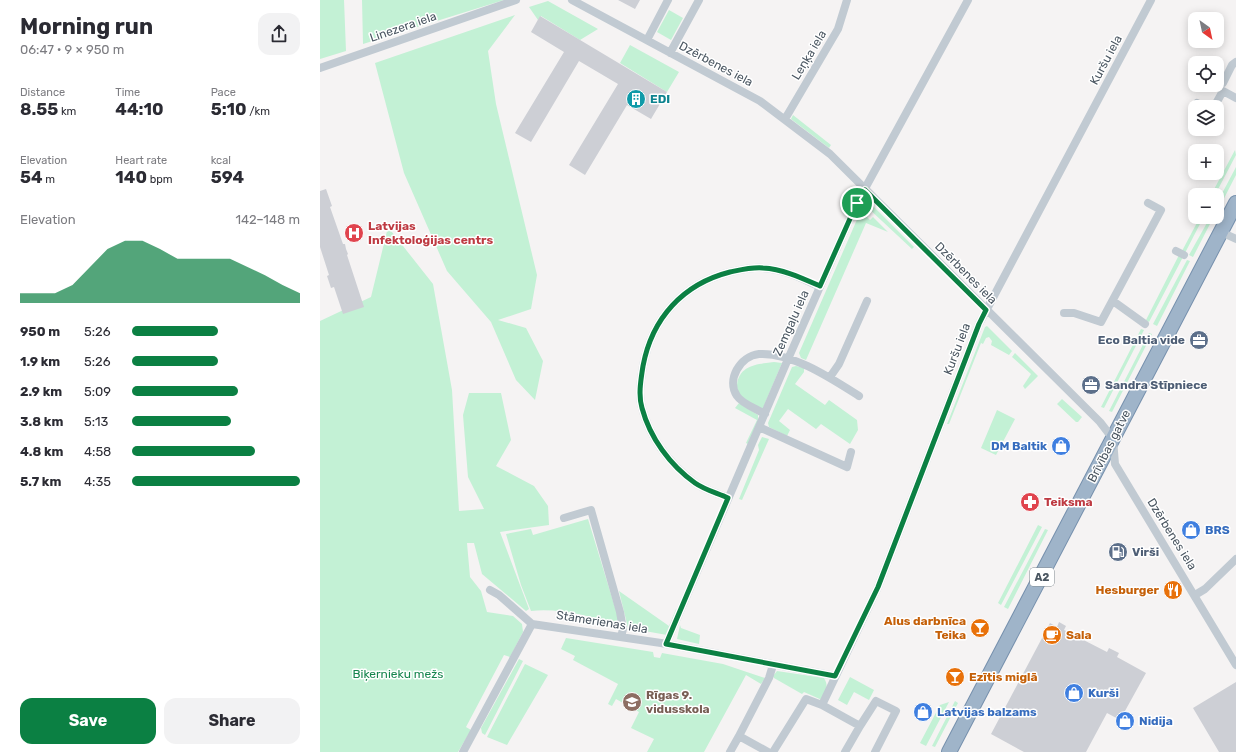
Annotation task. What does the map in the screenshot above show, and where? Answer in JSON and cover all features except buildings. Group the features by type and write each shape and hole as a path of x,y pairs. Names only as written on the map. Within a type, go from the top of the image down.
{"highway":[{"name":"Brīvības gatve","path":"949,752 1236,203"}],"street":[{"name":"Linezera iela","path":"320,68 516,0"},
{"name":"Dzērbenes iela","path":"572,0 760,101 830,154 1100,422 1113,439 1115,464 1236,665"},
{"path":"647,40 668,0"},
{"path":"670,53 699,0"},
{"name":"Leņķa iela","path":"785,119 838,29 847,0"},
{"name":"Zemgaļu iela","path":"666,644 788,359 855,208 968,0"},
{"name":"Kuršu iela","path":"822,705 878,587 979,324 1008,272 1151,0"},
{"path":"1224,81 1232,66 1236,62"},
{"path":"1218,100 1223,91 1236,98"},
{"path":"1064,313 1079,314 1101,322 1161,210 1148,204"},
{"path":"1221,232 1236,239"},
{"path":"728,498 696,484 675,466 663,452 650,431 642,407 640,380 645,356 654,332 666,312 678,299 697,285 714,276 743,269 763,268 787,272 820,286"},
{"path":"1113,301 1145,324"},
{"path":"830,377 839,364 867,302"},
{"path":"765,414 737,397 733,387 738,368 745,359 757,354 788,359 830,377 859,396"},
{"path":"759,427 847,467 851,452"},
{"path":"564,518 591,510 620,612 623,629 621,637"},
{"path":"1195,595 1205,588 1236,559"},
{"path":"463,752 532,624 499,595 490,590"},
{"name":"Stāmerienas iela","path":"532,624 666,644 835,676"},
{"path":"730,752 769,678 773,664"},
{"path":"773,752 806,699 822,705 860,726"},
{"path":"845,752 876,701 896,711 875,752"},
{"path":"739,736 768,752"}],"green space":[{"path":"320,0 344,0 346,51 320,59"},
{"path":"362,0 504,0 363,44"},
{"path":"548,1 598,29 580,40 541,16 538,20 529,7"},
{"path":"669,10 683,18 671,40 657,32"},
{"path":"515,15 488,51 496,104 537,275 531,309 498,320 526,328 543,361 535,400 516,380 491,322 447,271 404,173 375,63"},
{"path":"630,45 679,72 667,92 620,63"},
{"path":"793,115 831,145 829,148 791,119"},
{"path":"1235,150 1236,155 1224,178 1224,171"},
{"path":"1236,167 1236,175 1224,198 1224,190"},
{"path":"1219,180 1223,180 1219,188 1215,188"},
{"path":"866,203 870,203 914,247 912,249 867,207"},
{"path":"862,208 870,213 867,217 870,220 873,217 888,232 866,223 806,360 801,358 799,353"},
{"path":"1196,224 1200,224 1185,253 1182,251"},
{"path":"1206,224 1210,224 1193,257 1189,255"},
{"name":"Biķernieku mežs","path":"388,227 433,284 452,390 459,511 484,509 468,477 463,415 469,393 501,393 511,440 496,466 534,486 548,506 549,525 500,532 529,609 526,611 482,574 474,543 467,543 470,577 481,591 487,612 513,616 522,624 523,632 510,657 504,655 466,727 471,730 458,752 320,752 320,321 371,297"},
{"path":"1179,255 1183,257 1149,322 1146,320"},
{"path":"1187,260 1190,261 1157,326 1153,324"},
{"path":"987,326 1012,351 1009,355 991,345 992,341 989,337 986,338 983,344 981,343 949,424 947,424 985,327"},
{"path":"1141,329 1144,330 1104,408 1101,407"},
{"path":"1149,333 1152,334 1112,412 1109,411"},
{"path":"1015,353 1038,376 1025,389 1023,386 1031,374 1012,357"},
{"path":"774,362 782,363 763,408 760,408 739,394 737,385 739,378 745,369 756,365"},
{"path":"796,366 804,368 804,372 795,384 825,405 829,400 857,420 858,430 850,444 821,424 816,429 788,409 779,421 790,430 787,436 769,427 768,423 792,367"},
{"path":"1062,399 1082,417 1078,422 1076,422 1057,404"},
{"path":"739,403 758,415 758,420 748,444 746,443 757,420 735,408"},
{"path":"997,410 1015,419 996,455 981,448"},
{"path":"762,437 769,439 742,500 739,499 759,450 758,445"},
{"path":"588,519 619,620 618,625 564,612 542,610 531,611 521,585 506,534 531,529 533,535"},
{"path":"1038,525 1042,527 1001,605 998,603"},
{"path":"1045,529 1048,530 1008,609 1004,607"},
{"path":"619,591 669,626 676,609 677,610 667,635 628,628"},
{"path":"680,625 681,628 700,635 699,644 677,639"},
{"path":"566,638 653,652 654,657 660,658 662,653 723,664 765,678 761,684 746,675 704,752 647,752 654,739 631,728 639,712 616,699 612,706 608,704 618,684 573,660 575,656 561,649"},
{"path":"519,659 523,661 485,735 482,733 481,728"},
{"path":"525,664 548,675 507,745 487,737"},
{"path":"777,671 824,678 827,686 822,700 804,692 802,694 774,678 773,676"},
{"path":"850,677 874,690 869,700 854,692 847,705 838,700"},
{"path":"955,701 958,703 935,747 932,746"},
{"path":"949,702 926,746 920,743 940,705"}],"place":[{"name":"EDI","path":"636,99"},
{"name":"Latvijas Infektoloģijas centrs","path":"354,233"},
{"name":"Eco Baltia vide","path":"1199,340"},
{"name":"Sandra Stīpniece","path":"1091,385"},
{"name":"DM Baltik","path":"1061,446"},
{"name":"Teiksma","path":"1030,502"},
{"name":"BRS","path":"1191,530"},
{"name":"Virši","path":"1118,552"},
{"name":"Hesburger","path":"1173,590"},
{"name":"Alus darbnīca Teika","path":"980,628"},
{"name":"Sala","path":"1052,635"},
{"name":"Ezītis miglā","path":"955,677"},
{"name":"Kurši","path":"1074,693"},
{"name":"Rīgas 9. vidusskola","path":"632,702"},
{"name":"Latvijas balzams","path":"923,712"},
{"name":"Nidija","path":"1125,721"}],"route":[{"path":"865,190 986,310 979,324 878,587 846,656 835,676 666,644 728,498 711,492 696,484 675,466 663,452 650,431 642,407 640,380 645,356 654,332 666,312 678,299 697,285 714,276 743,269 763,268 787,272 820,286 857,203 865,190"}]}
